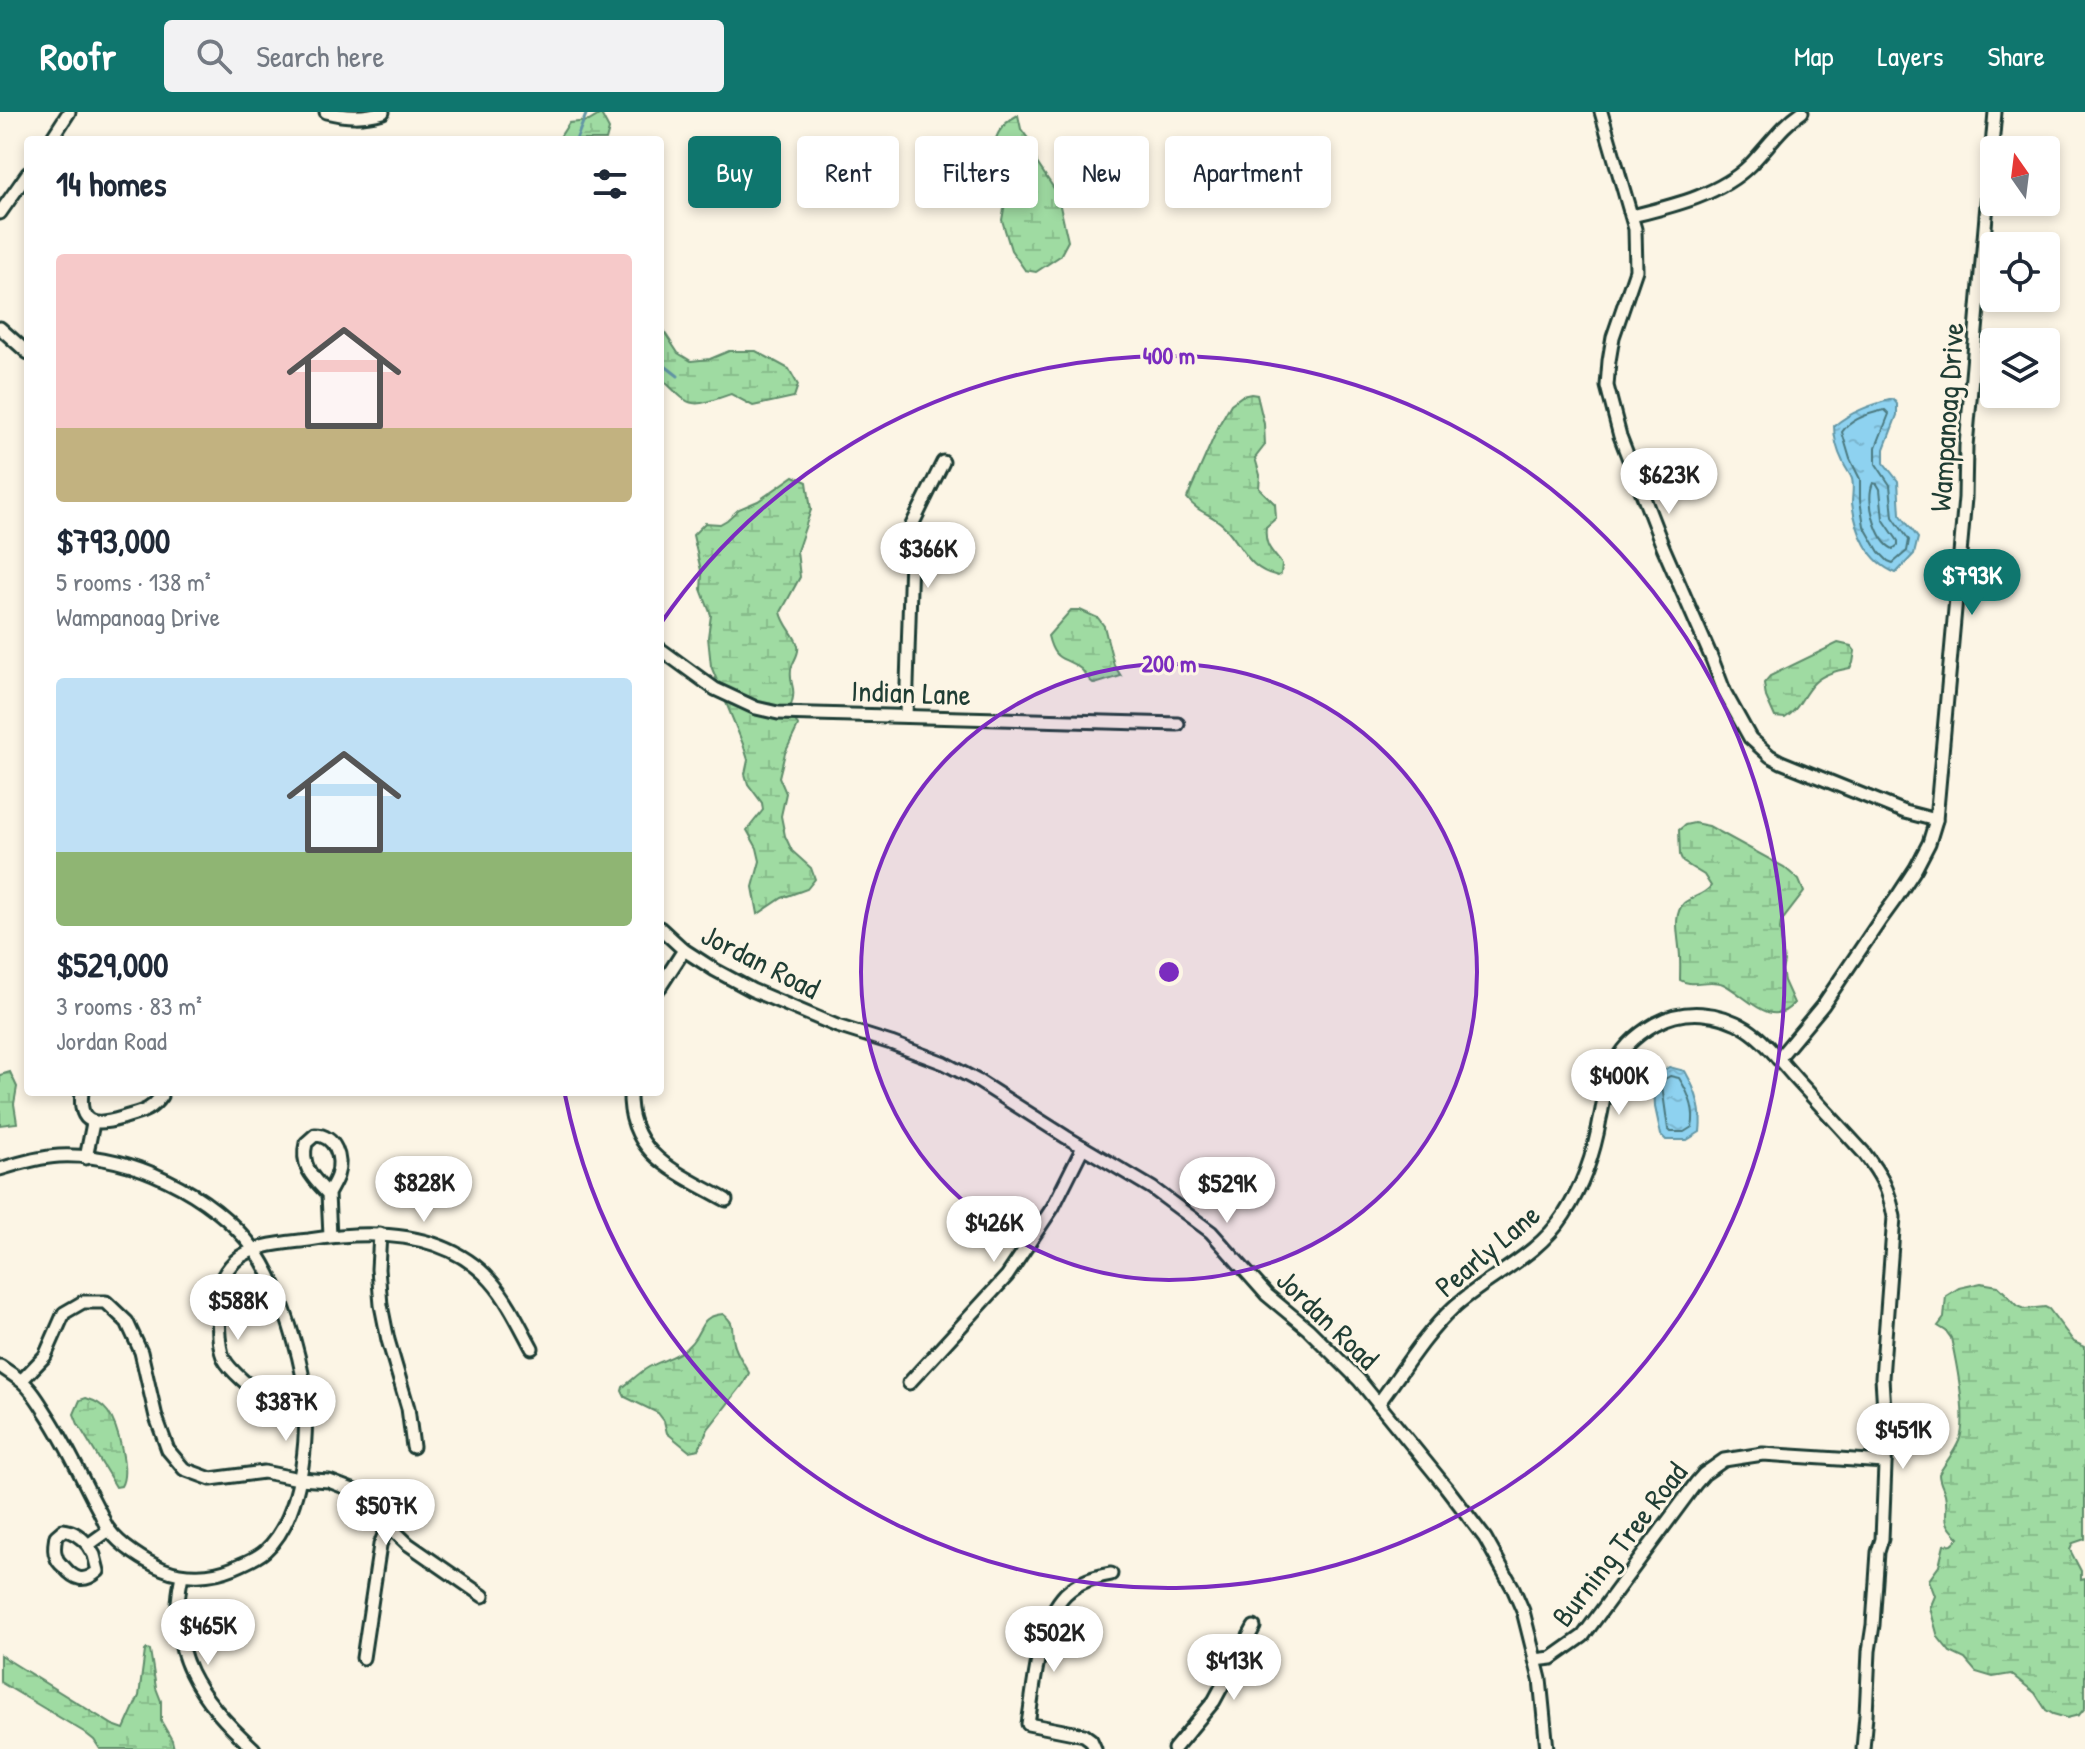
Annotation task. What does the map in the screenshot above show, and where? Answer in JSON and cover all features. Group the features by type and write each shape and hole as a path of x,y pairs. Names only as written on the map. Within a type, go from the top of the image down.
{"street":[{"path":"54,136 69,112"},
{"path":"326,112 365,117 383,112"},
{"path":"1601,112 1635,229 1636,270 1613,337 1607,386 1620,436 1725,693 1750,738 1770,756 1905,812 1936,820"},
{"path":"1632,216 1686,201 1728,181 1750,165 1784,125 1802,112"},
{"name":"Wampanoag Drive","path":"1778,1059 1851,967 1916,868 1936,820 1995,112"},
{"path":"0,213 24,179"},
{"path":"0,328 24,349"},
{"path":"906,716 912,525 943,462"},
{"name":"Indian Lane","path":"664,652 715,689 756,708 778,713 1178,724"},
{"name":"Jordan Road","path":"664,932 684,950 752,990 837,1026 944,1063 982,1083 1152,1188 1211,1232 1267,1295 1308,1329 1359,1380 1469,1516 1497,1558 1523,1611 1540,1679 1547,1749"},
{"path":"664,981 684,950"},
{"name":"Pearly Lane","path":"1378,1404 1451,1309 1530,1251 1557,1225 1587,1172 1604,1090 1624,1048 1663,1020 1703,1014 1748,1030 1778,1059 1864,1153 1890,1195 1894,1217 1882,1378 1885,1462"},
{"path":"81,1096 80,1105 86,1118 93,1123 111,1122 143,1113 161,1096"},
{"path":"630,1096 636,1132 657,1160 726,1200"},
{"path":"86,1158 93,1123"},
{"path":"328,1194 309,1174 305,1163 304,1146 315,1135 330,1139 338,1156 338,1173 328,1194 330,1236"},
{"path":"909,1383 1007,1276 1053,1207 1083,1147"},
{"path":"0,1169 59,1156 117,1163 144,1170 195,1195 215,1210 255,1250 290,1326 305,1401 305,1433 299,1479 285,1523 266,1550 254,1559 225,1571 182,1575 160,1568 126,1546 109,1530 54,1425 22,1380 0,1366"},
{"path":"305,1401 264,1395 233,1373 223,1357 217,1312 218,1287 234,1262 244,1254 330,1236 380,1234 438,1246 480,1270 500,1292 532,1348"},
{"path":"380,1234 378,1269 381,1305 408,1408 413,1447"},
{"path":"22,1380 45,1356 64,1313 83,1302 106,1302 127,1322 141,1352 156,1417 168,1450 184,1469 211,1479 264,1472 329,1481 355,1491 408,1544 483,1596"},
{"name":"Burning Tree Road","path":"1535,1660 1552,1658 1583,1636 1696,1483 1724,1460 1763,1454 1885,1462"},
{"path":"1863,1749 1869,1651 1878,1552 1882,1539 1885,1462"},
{"path":"363,1658 380,1545 388,1525"},
{"path":"63,1530 74,1533 88,1545 98,1571 84,1580 71,1576 54,1552 56,1536 63,1530"},
{"path":"88,1545 109,1530"},
{"path":"1095,1749 1091,1740 1084,1735 1028,1724 1040,1649 1056,1608 1062,1598 1078,1585 1095,1576 1111,1574"},
{"path":"182,1575 176,1606 184,1656 207,1701 254,1749"},
{"path":"1174,1749 1214,1701 1254,1627"}],"green space":[{"path":"601,114 609,129 607,136 561,136 569,123 589,121"},
{"path":"1018,115 1026,136 998,136"},
{"path":"1038,164 1054,188 1054,208 1060,208 1068,241 1060,256 1036,272 1025,270 1011,250 1002,220 1004,208 1038,208"},
{"path":"664,332 678,353 691,361 710,359 729,351 756,351 789,369 798,385 794,397 753,406 731,394 698,403 691,403 664,381"},
{"path":"1251,394 1257,395 1264,424 1265,445 1255,458 1260,475 1259,488 1275,504 1276,518 1266,527 1266,539 1282,564 1278,576 1267,573 1252,562 1223,525 1195,507 1187,498 1231,404"},
{"path":"794,476 807,482 811,510 797,551 800,577 781,612 797,642 797,655 791,670 793,695 790,708 798,726 785,753 779,777 786,793 781,816 792,851 811,868 815,879 807,889 782,898 758,914 753,887 760,861 747,830 763,810 762,803 748,784 745,774 748,760 743,744 711,666 708,637 711,615 701,589 702,575 693,535 705,523 720,524"},
{"path":"1071,610 1080,610 1098,618 1104,626 1114,665 1121,676 1095,684 1081,669 1057,655 1048,636"},
{"path":"1838,643 1851,646 1855,651 1850,668 1817,680 1790,715 1775,717 1766,697 1764,683 1770,676"},
{"path":"1694,823 1709,826 1784,867 1799,880 1804,892 1781,922 1780,929 1784,962 1782,971 1794,1003 1785,1011 1767,1012 1718,982 1690,983 1680,980 1678,913 1684,903 1711,886 1704,875 1683,862 1680,855 1679,830"},
{"path":"10,1072 17,1087 14,1104 17,1123 0,1125 0,1075"},
{"path":"1981,1283 1998,1286 2025,1309 2049,1309 2074,1342 2085,1347 2085,1539 2073,1543 2070,1550 2081,1571 2081,1580 2085,1579 2085,1708 2079,1715 2067,1718 2046,1710 2035,1693 2011,1674 1993,1677 1976,1672 1965,1659 1950,1652 1938,1637 1930,1608 1935,1596 1929,1580 1939,1566 1944,1545 1952,1544 1959,1538 1947,1521 1945,1494 1939,1474 1959,1441 1962,1406 1951,1338 1938,1326 1944,1318 1946,1296 1959,1288"},
{"path":"723,1314 732,1324 735,1347 749,1373 708,1429 699,1449 689,1451 667,1433 658,1413 625,1397 622,1391 646,1369 687,1347 706,1320"},
{"path":"86,1398 106,1409 116,1428 124,1470 121,1486 116,1487 74,1414 80,1400"},
{"path":"147,1649 150,1650 161,1701 161,1721 174,1749 100,1749 84,1732 0,1682 0,1655 124,1729 139,1696"}],"water":[{"path":"1893,399 1897,404 1897,415 1884,449 1884,463 1898,481 1900,514 1918,538 1914,554 1896,573 1878,562 1860,535 1852,503 1852,479 1838,449 1834,426 1862,409"},
{"path":"1669,1067 1685,1071 1698,1100 1700,1132 1687,1140 1666,1140 1661,1135 1654,1084 1658,1074"}],"waterway":[{"path":"578,136 587,112"},
{"path":"664,365 678,376"}]}
